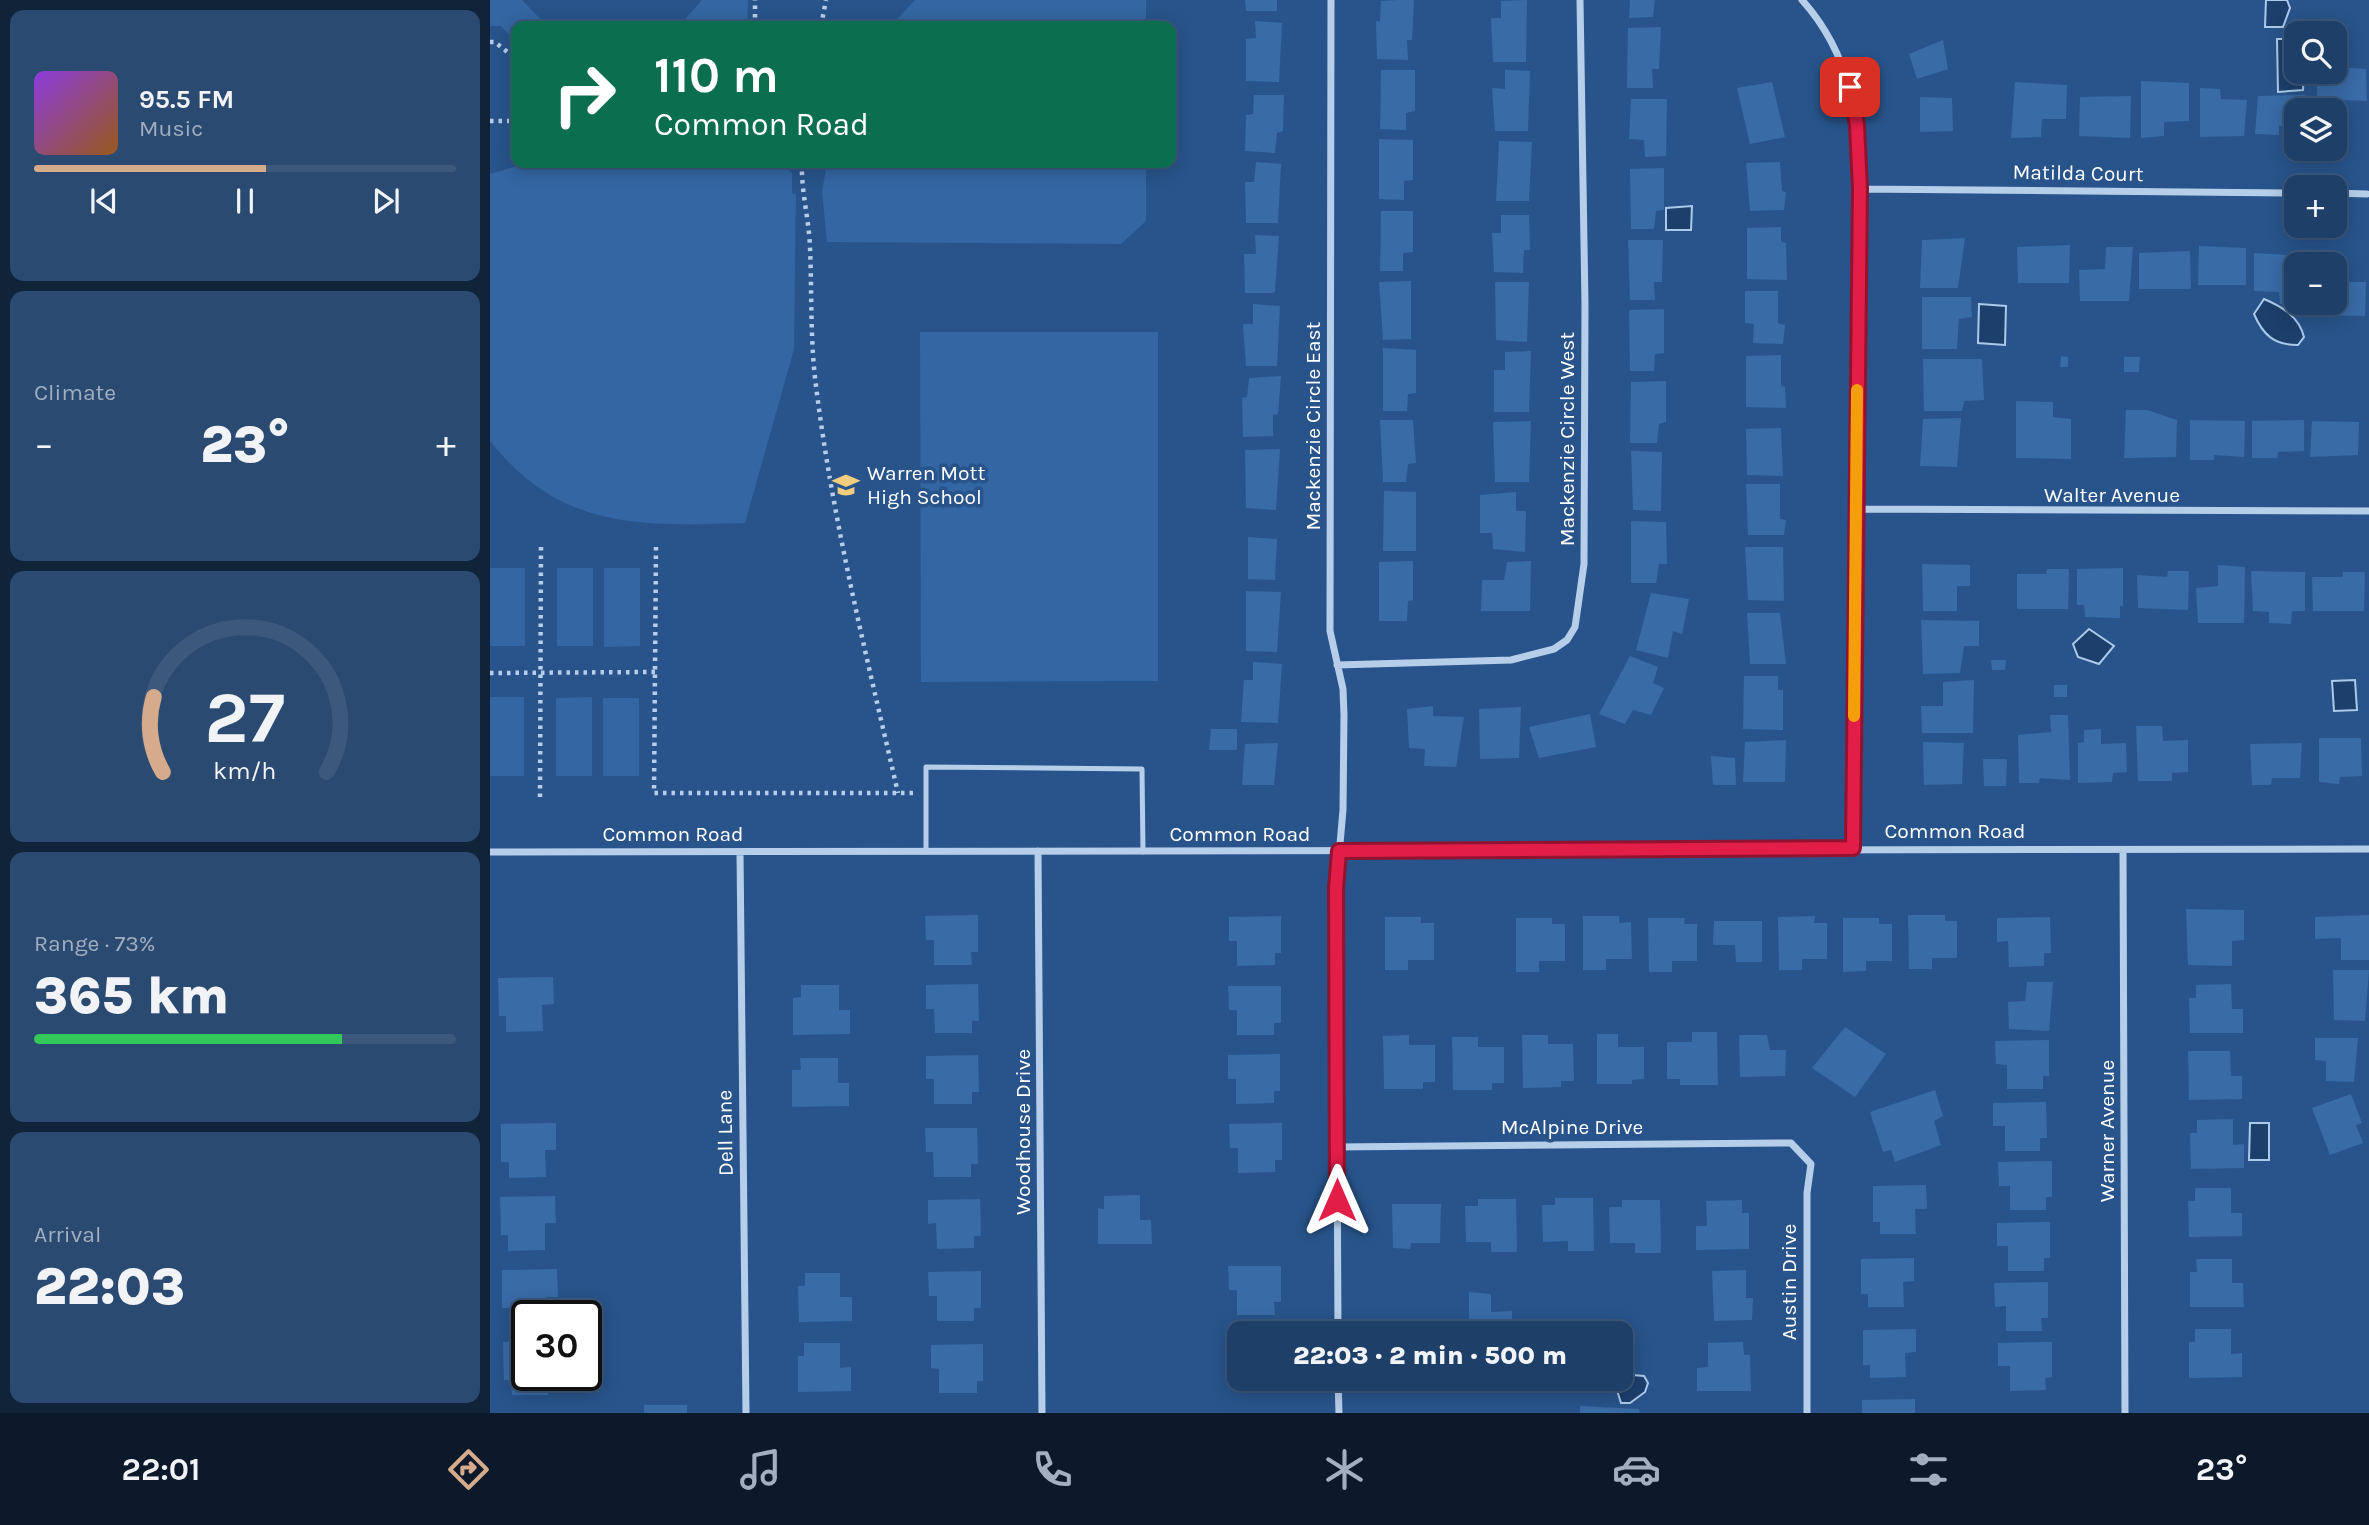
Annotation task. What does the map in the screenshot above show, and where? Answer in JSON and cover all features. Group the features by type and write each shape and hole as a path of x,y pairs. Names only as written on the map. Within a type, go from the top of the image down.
{"street":[{"name":"Mackenzie Circle East","path":"1331,0 1330,631 1343,689 1344,715 1336,889 1338,1321"},
{"name":"Mackenzie Circle West","path":"1337,665 1511,660 1553,649 1567,640 1575,626 1580,612 1584,536 1586,304 1580,0"},
{"path":"1802,0 1839,52 1850,87 1857,125 1860,189 1853,848"},
{"name":"Matilda Court","path":"1860,189 2284,193"},
{"path":"2347,193 2367,194"},
{"name":"Walter Avenue","path":"1856,509 2369,511"},
{"name":"Warner Avenue","path":"2123,849 2125,1413"},
{"name":"Common Road","path":"490,852 2369,849"},
{"name":"Woodhouse Drive","path":"1038,851 1042,1413"},
{"name":"Dell Lane","path":"740,852 746,1413"},
{"name":"McAlpine Drive","path":"1337,1147 1791,1143 1803,1154"},
{"name":"Austin Drive","path":"1803,1154 1811,1164 1807,1193 1807,1413"},
{"path":"1338,1391 1339,1413"}],"lane":[{"path":"926,852 926,767 1142,769 1143,852"}],"path":[{"path":"755,0 755,21"},
{"path":"822,21 827,0"},
{"path":"490,41 511,55"},
{"path":"490,121 511,121"},
{"path":"802,168 810,244 811,325 816,386 845,561 898,793"},
{"path":"540,797 541,547"},
{"path":"656,547 654,793 926,793"},
{"path":"490,673 655,672"}],"shaded area":[{"path":"490,0 522,0 542,21 511,21 511,37 501,26 490,26"},
{"path":"702,0 748,0 747,21 683,21"},
{"path":"915,0 1146,0 1146,21 896,21"},
{"path":"2266,0 2287,0 2290,8 2283,27 2265,27"},
{"path":"2277,39 2284,39 2284,84 2303,84 2303,90 2278,92"},
{"path":"511,168 787,168 792,173 792,193 796,194 794,349 745,523 671,524 606,517 575,507 546,492 517,470 490,441 490,174"},
{"path":"826,168 1146,168 1146,221 1121,244 827,242 822,192"},
{"path":"1692,206 1691,230 1666,230 1666,208"},
{"path":"2264,299 2284,309 2284,315 2294,318 2304,337 2298,345 2276,341 2261,328 2254,314"},
{"path":"1979,304 2006,306 2005,345 1978,343"},
{"path":"920,332 1158,332 1158,681 921,682"},
{"path":"490,568 525,568 525,646 490,646"},
{"path":"557,568 593,568 593,646 557,646"},
{"path":"604,568 640,568 640,646 604,647"},
{"path":"2089,629 2114,646 2099,664 2078,657 2073,644"},
{"path":"2355,680 2357,710 2334,711 2332,681"},
{"path":"490,697 524,697 524,776 490,776"},
{"path":"592,697 592,776 556,776 556,698"},
{"path":"603,698 639,698 639,776 603,776"},
{"path":"2250,1123 2269,1123 2269,1160 2249,1160"},
{"path":"1633,1375 1644,1376 1648,1383 1645,1392 1630,1403 1621,1403 1617,1391 1633,1391"}],"building":[{"path":"1245,0 1277,0 1277,11 1246,11"},
{"path":"1414,0 1412,40 1407,40 1408,60 1377,59 1376,21 1380,22 1381,1"},
{"path":"1527,0 1526,62 1493,62 1491,18 1501,18 1501,1"},
{"path":"1630,0 1655,0 1653,17 1629,18"},
{"path":"1255,21 1282,23 1279,82 1246,81 1246,39 1256,38"},
{"path":"1661,27 1659,69 1652,69 1653,88 1627,88 1628,28"},
{"path":"1943,40 1948,69 1917,79 1909,54"},
{"path":"2347,68 2366,69 2367,101 2317,98 2317,84 2347,84"},
{"path":"1381,70 1415,70 1415,111 1406,113 1406,130 1380,129"},
{"path":"1505,70 1530,71 1528,131 1495,131 1492,88 1505,89"},
{"path":"2141,81 2189,83 2189,121 2164,122 2164,136 2141,138"},
{"path":"1772,82 1785,137 1750,144 1737,88"},
{"path":"2015,82 2067,85 2066,119 2042,119 2041,137 2011,138"},
{"path":"2200,88 2220,89 2221,99 2247,100 2244,136 2200,137"},
{"path":"1254,95 1284,95 1283,131 1277,133 1275,153 1245,151 1246,115 1253,114"},
{"path":"2305,95 2305,98 2284,98 2284,126 2279,126 2279,135 2255,134 2258,96"},
{"path":"2131,96 2130,138 2079,136 2080,97"},
{"path":"1920,97 1952,98 1953,131 1920,132"},
{"path":"1631,99 1667,99 1666,156 1645,157 1644,140 1629,139"},
{"path":"1379,139 1413,140 1413,180 1404,181 1404,200 1379,199"},
{"path":"1499,141 1532,142 1529,201 1496,201"},
{"path":"1256,162 1281,164 1278,223 1246,223 1245,182 1254,182"},
{"path":"1780,162 1782,191 1786,192 1784,210 1750,211 1746,163"},
{"path":"1664,168 1664,210 1656,211 1654,229 1631,229 1630,169"},
{"path":"1381,211 1413,211 1413,252 1403,253 1403,271 1380,271"},
{"path":"1501,215 1529,215 1530,250 1524,250 1523,273 1494,272 1492,233 1501,233"},
{"path":"1781,227 1781,242 1786,243 1787,280 1747,279 1747,228"},
{"path":"1255,235 1279,236 1275,292 1245,293 1244,254 1256,254"},
{"path":"1965,238 1958,288 1920,288 1922,240"},
{"path":"1628,240 1663,240 1662,282 1654,282 1655,300 1630,300"},
{"path":"2070,245 2069,283 2018,283 2017,247"},
{"path":"2199,246 2246,248 2246,285 2198,285"},
{"path":"2106,247 2133,247 2129,301 2080,301 2079,270 2105,269"},
{"path":"2190,251 2191,289 2139,289 2139,253"},
{"path":"2254,253 2284,255 2284,304 2280,304 2279,292 2254,291"},
{"path":"1411,281 1411,339 1383,340 1379,282"},
{"path":"1495,282 1529,282 1527,342 1496,340"},
{"path":"2347,282 2366,282 2365,316 2314,315 2347,315"},
{"path":"1745,291 1778,291 1778,323 1785,325 1783,344 1753,343 1754,324 1745,323"},
{"path":"1922,297 1971,297 1972,317 1959,319 1957,349 1922,349"},
{"path":"1253,304 1280,306 1277,366 1246,366 1243,324 1253,324"},
{"path":"1664,309 1664,353 1655,354 1654,371 1630,371 1629,310"},
{"path":"1383,348 1416,350 1416,393 1408,394 1407,411 1383,411"},
{"path":"1531,351 1529,412 1494,412 1494,370 1505,370 1505,352"},
{"path":"1781,355 1781,386 1785,387 1786,408 1746,407 1746,356"},
{"path":"2061,356 2068,357 2068,367 2060,367"},
{"path":"2124,357 2140,357 2139,372 2124,372"},
{"path":"1923,359 1982,359 1984,400 1964,401 1962,411 1924,411"},
{"path":"1281,376 1278,414 1273,415 1273,436 1243,437 1242,398 1247,397 1249,378"},
{"path":"1666,381 1666,422 1659,424 1657,443 1630,443 1631,382"},
{"path":"2016,401 2053,402 2053,417 2071,419 2071,459 2016,458"},
{"path":"2126,410 2147,410 2177,420 2176,457 2124,458"},
{"path":"1961,418 1957,467 1920,466 1923,419"},
{"path":"1380,420 1413,420 1416,463 1408,464 1406,482 1383,482"},
{"path":"2190,420 2245,421 2244,457 2214,455 2214,460 2190,460"},
{"path":"2304,420 2304,451 2278,452 2277,458 2252,458 2252,421"},
{"path":"1531,421 1529,482 1495,482 1493,422"},
{"path":"2312,421 2359,422 2358,455 2310,457"},
{"path":"1781,428 1783,476 1747,475 1746,429"},
{"path":"1280,449 1276,510 1246,508 1245,450"},
{"path":"1631,451 1662,452 1661,511 1633,510"},
{"path":"1746,484 1780,484 1780,519 1786,520 1784,535 1748,535"},
{"path":"1384,491 1416,492 1416,551 1383,551"},
{"path":"1516,492 1516,511 1526,511 1525,552 1493,549 1492,533 1480,533 1480,495"},
{"path":"1631,521 1666,522 1667,564 1659,564 1656,583 1631,583"},
{"path":"1248,537 1277,539 1275,580 1248,579"},
{"path":"1745,547 1783,547 1784,601 1748,600"},
{"path":"1413,561 1413,600 1408,601 1407,621 1379,621 1379,562"},
{"path":"1531,561 1530,611 1481,611 1482,580 1504,580 1507,562"},
{"path":"1922,564 1970,565 1970,586 1957,586 1957,611 1923,611"},
{"path":"2218,565 2245,567 2244,623 2198,623 2196,588 2218,586"},
{"path":"2123,568 2123,606 2120,606 2120,618 2085,617 2084,605 2077,605 2077,569"},
{"path":"2047,569 2069,569 2068,609 2017,609 2017,574 2046,574"},
{"path":"2168,571 2189,571 2188,610 2138,608 2137,575 2167,577"},
{"path":"2251,571 2305,572 2305,611 2292,611 2291,624 2269,623 2269,612 2253,611"},
{"path":"2343,572 2365,572 2364,611 2313,611 2312,577 2343,577"},
{"path":"1246,591 1281,592 1277,652 1246,651"},
{"path":"1651,593 1689,599 1682,634 1673,631 1668,658 1636,650"},
{"path":"1747,613 1780,613 1786,664 1750,664"},
{"path":"1921,620 1979,621 1979,646 1964,646 1960,673 1923,674"},
{"path":"1630,656 1658,667 1653,683 1664,688 1651,715 1633,710 1625,724 1599,714"},
{"path":"1991,660 2006,660 2005,670 1992,670"},
{"path":"1253,662 1282,664 1278,723 1241,722 1244,680 1253,680"},
{"path":"1744,676 1778,676 1778,690 1783,690 1783,730 1743,729"},
{"path":"1974,680 1973,733 1922,733 1921,706 1943,706 1943,682"},
{"path":"2054,685 2067,685 2067,697 2054,697"},
{"path":"1433,706 1433,716 1464,717 1456,767 1424,766 1425,749 1409,748 1407,709"},
{"path":"1521,707 1519,758 1480,759 1479,709"},
{"path":"1590,714 1596,747 1539,758 1529,727"},
{"path":"2050,715 2068,715 2070,780 2040,778 2039,783 2019,783 2018,735 2051,732"},
{"path":"2136,726 2162,726 2163,741 2188,740 2188,772 2172,773 2172,781 2138,781"},
{"path":"1211,729 1237,729 1237,750 1209,750"},
{"path":"2101,729 2101,744 2126,743 2127,772 2113,773 2112,782 2078,783 2078,743 2084,742 2084,730"},
{"path":"2319,738 2361,738 2362,776 2340,777 2339,784 2319,782"},
{"path":"1786,740 1785,782 1743,782 1745,742"},
{"path":"1923,742 1964,743 1962,784 1924,785"},
{"path":"1278,743 1274,785 1242,785 1245,744"},
{"path":"2302,743 2300,778 2272,778 2271,785 2252,785 2250,744"},
{"path":"1711,756 1735,758 1736,785 1713,785"},
{"path":"1983,759 2007,759 2006,786 1984,786"},
{"path":"2186,909 2244,910 2244,940 2232,941 2232,966 2188,965"},
{"path":"978,915 978,952 971,952 972,965 934,965 934,940 926,940 925,916"},
{"path":"1908,915 1945,915 1945,921 1957,921 1957,958 1932,958 1932,969 1909,969"},
{"path":"2369,915 2369,960 2341,960 2341,938 2315,939 2315,917"},
{"path":"1281,916 1281,953 1275,953 1275,965 1237,966 1237,941 1229,941 1229,917"},
{"path":"1583,916 1619,916 1619,923 1631,922 1632,959 1606,959 1606,970 1583,970"},
{"path":"1815,916 1814,923 1827,923 1827,959 1802,959 1802,970 1779,970 1778,917"},
{"path":"1385,917 1421,917 1421,923 1434,923 1434,960 1408,960 1408,970 1385,970"},
{"path":"2050,917 2051,953 2044,953 2044,966 2009,967 2008,941 1997,942 1997,918"},
{"path":"1516,918 1552,918 1552,924 1565,924 1565,961 1539,961 1539,972 1516,972"},
{"path":"1648,918 1685,918 1684,924 1697,924 1697,961 1672,961 1672,972 1649,972"},
{"path":"1843,918 1879,918 1879,924 1892,924 1892,961 1866,961 1866,971 1843,972"},
{"path":"1714,921 1762,921 1762,962 1736,962 1735,945 1713,945"},
{"path":"2333,970 2369,970 2365,1021 2334,1020"},
{"path":"553,977 554,1004 542,1005 543,1031 506,1032 506,1016 499,1016 498,978"},
{"path":"2027,982 2053,982 2049,1031 2009,1029 2008,1002 2025,1001"},
{"path":"978,984 979,1021 972,1021 972,1033 935,1033 934,1009 926,1009 926,985"},
{"path":"2231,984 2232,1009 2243,1009 2243,1033 2190,1033 2189,998 2196,998 2196,985"},
{"path":"801,985 839,985 839,1010 850,1010 850,1034 793,1035 793,998 801,997"},
{"path":"1228,986 1281,986 1281,1023 1274,1023 1274,1035 1237,1035 1237,1010 1229,1010"},
{"path":"1845,1027 1886,1054 1855,1097 1812,1068"},
{"path":"1692,1032 1717,1032 1718,1085 1680,1085 1680,1079 1667,1079 1667,1042 1692,1042"},
{"path":"1597,1034 1618,1034 1618,1047 1644,1047 1644,1079 1632,1080 1632,1084 1597,1084"},
{"path":"1409,1035 1409,1045 1435,1045 1435,1082 1423,1082 1423,1089 1384,1089 1383,1036"},
{"path":"1522,1035 1548,1035 1548,1044 1573,1044 1574,1081 1561,1081 1561,1087 1523,1088"},
{"path":"1739,1035 1767,1035 1770,1050 1786,1050 1785,1076 1740,1077"},
{"path":"1452,1037 1478,1037 1478,1047 1504,1047 1504,1083 1492,1083 1492,1090 1453,1090"},
{"path":"2315,1038 2358,1038 2354,1082 2326,1081 2326,1061 2315,1060"},
{"path":"2049,1040 2049,1076 2043,1076 2043,1089 2007,1089 2007,1065 1996,1064 1995,1041"},
{"path":"2188,1051 2230,1051 2231,1076 2242,1076 2242,1099 2189,1100"},
{"path":"1280,1054 1280,1091 1274,1091 1274,1103 1236,1104 1236,1079 1228,1079 1228,1055"},
{"path":"978,1055 979,1092 972,1092 972,1104 934,1104 934,1079 926,1079 926,1056"},
{"path":"800,1058 838,1058 838,1083 849,1083 849,1106 792,1107 792,1070 801,1070"},
{"path":"1935,1090 1943,1116 1934,1121 1941,1145 1895,1162 1891,1150 1883,1152 1870,1112"},
{"path":"2351,1094 2362,1123 2356,1125 2363,1143 2330,1155 2312,1108"},
{"path":"2046,1102 2047,1138 2040,1138 2040,1151 2005,1151 2005,1126 1993,1126 1993,1103"},
{"path":"2233,1119 2233,1145 2244,1144 2244,1168 2191,1169 2190,1133 2197,1133 2197,1120"},
{"path":"556,1123 556,1150 545,1150 546,1177 509,1178 509,1162 501,1162 501,1124"},
{"path":"1282,1123 1282,1160 1275,1160 1275,1172 1238,1173 1238,1148 1230,1148 1229,1124"},
{"path":"925,1128 977,1128 978,1164 971,1164 971,1177 934,1177 933,1152 926,1152"},
{"path":"2052,1161 2052,1197 2046,1197 2046,1210 2010,1210 2010,1186 1999,1186 1998,1162"},
{"path":"1926,1185 1927,1209 1915,1209 1916,1234 1880,1234 1880,1222 1873,1222 1873,1186"},
{"path":"2195,1188 2231,1188 2231,1213 2242,1213 2242,1236 2189,1237 2188,1201 2195,1201"},
{"path":"1140,1195 1140,1220 1151,1220 1152,1244 1098,1244 1098,1208 1104,1209 1104,1196"},
{"path":"555,1196 556,1223 545,1223 545,1250 508,1251 508,1235 501,1235 500,1197"},
{"path":"1555,1198 1593,1198 1594,1251 1568,1251 1568,1241 1543,1242 1542,1205 1555,1205"},
{"path":"980,1199 981,1236 974,1236 974,1248 937,1249 936,1223 928,1224 928,1200"},
{"path":"1478,1199 1516,1199 1517,1252 1491,1252 1491,1242 1466,1242 1465,1206 1478,1206"},
{"path":"1622,1200 1660,1200 1661,1253 1635,1253 1635,1243 1610,1243 1609,1207 1622,1207"},
{"path":"1742,1200 1742,1213 1749,1213 1749,1249 1696,1250 1696,1226 1707,1226 1706,1201"},
{"path":"1392,1204 1441,1204 1440,1243 1411,1243 1410,1249 1393,1248"},
{"path":"2050,1222 2050,1258 2044,1258 2044,1271 2008,1271 2008,1246 1997,1246 1997,1223"},
{"path":"1914,1258 1914,1281 1903,1282 1904,1307 1868,1307 1868,1294 1861,1294 1861,1259"},
{"path":"2196,1259 2232,1259 2232,1283 2243,1283 2244,1307 2190,1307 2190,1272 2197,1272"},
{"path":"1228,1266 1281,1266 1281,1302 1274,1302 1275,1315 1237,1315 1237,1290 1229,1290"},
{"path":"557,1269 558,1297 546,1297 546,1300 511,1300 510,1324 510,1308 502,1308 502,1270"},
{"path":"1746,1270 1746,1298 1753,1298 1752,1320 1714,1321 1712,1271"},
{"path":"981,1271 981,1308 974,1308 974,1321 937,1321 937,1296 929,1296 928,1272"},
{"path":"805,1273 840,1273 840,1297 852,1297 852,1321 799,1322 798,1286 805,1286"},
{"path":"2048,1282 2048,1318 2041,1318 2042,1331 2006,1331 2006,1306 1995,1307 1994,1283"},
{"path":"1469,1292 1491,1294 1491,1312 1512,1311 1512,1321 1458,1321 1469,1320"},
{"path":"1916,1329 1916,1352 1905,1353 1906,1377 1870,1378 1870,1365 1863,1365 1863,1330"},
{"path":"2195,1329 2231,1329 2231,1354 2242,1353 2242,1377 2189,1378 2189,1342 2195,1342"},
{"path":"503,1342 511,1342 511,1380 504,1380"},
{"path":"1743,1342 1744,1355 1750,1355 1751,1391 1697,1391 1697,1368 1708,1367 1708,1343"},
{"path":"2052,1342 2052,1377 2045,1378 2046,1390 2010,1391 2010,1366 1998,1366 1998,1343"},
{"path":"804,1343 840,1343 840,1368 851,1367 851,1391 798,1392 798,1356 804,1356"},
{"path":"983,1344 983,1381 977,1381 977,1393 939,1393 939,1369 931,1368 931,1345"},
{"path":"512,1391 548,1391 548,1395 512,1395"},
{"path":"1915,1399 1915,1413 1862,1413 1862,1400"},
{"path":"644,1405 687,1405 687,1413 644,1413"},
{"path":"1580,1406 1639,1409 1640,1413 1580,1413"}],"slow traffic":[{"path":"1854,716 1857,390"}],"place":[{"name":"Warren Mott High School","path":"846,485"}],"route":[{"path":"1337,1200 1336,889 1339,851 1853,848 1860,189 1857,125 1850,87"}]}
